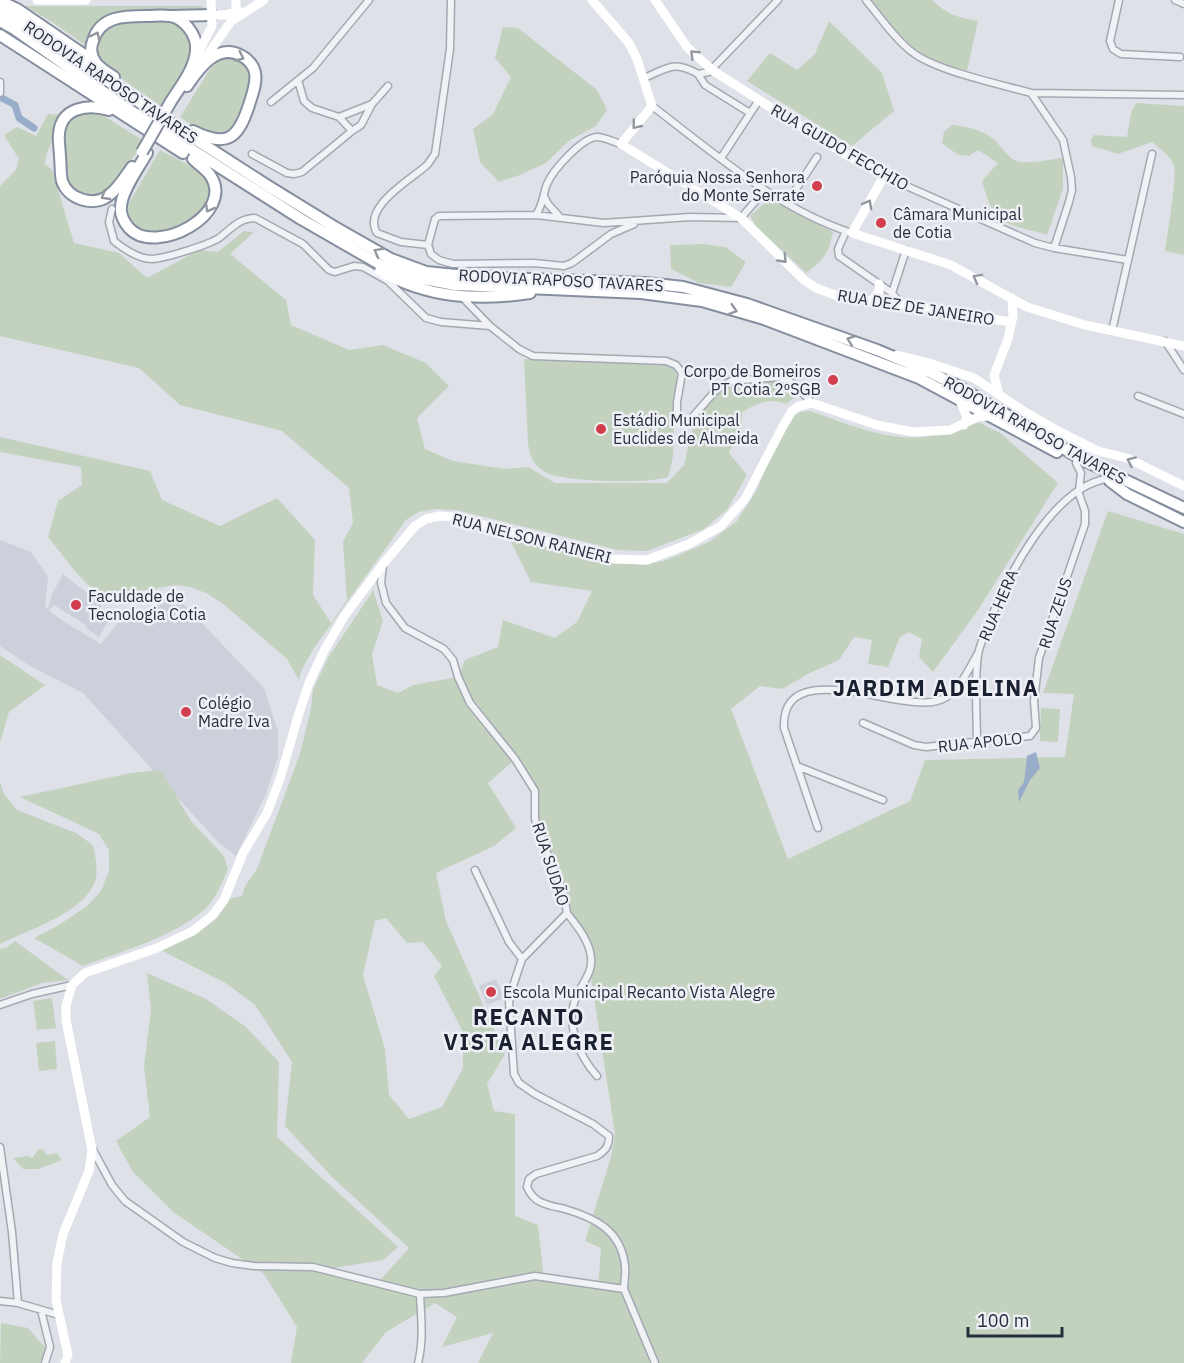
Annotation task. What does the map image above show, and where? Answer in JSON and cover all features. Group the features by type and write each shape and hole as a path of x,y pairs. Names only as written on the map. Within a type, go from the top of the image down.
{"highway":[{"path":"0,1 17,9 96,63 117,80 132,98"},
{"name":"RODOVIA RAPOSO TAVARES","path":"0,10 38,33 167,122 391,259 426,272 476,277 646,283 683,287 747,304 877,350 959,387 1083,460 1180,506"},
{"path":"96,63 91,54 94,35 101,25 112,18 212,15"},
{"path":"172,16 183,22 194,37 196,52 193,64 144,152 124,195 120,207 124,222 134,233 147,238 157,238 181,230 201,219 209,211 214,197 213,182 209,174 193,159"},
{"path":"0,24 68,73 94,95"},
{"name":"RODOVIA RAPOSO TAVARES","path":"0,24 14,28 128,109 338,242 381,265 430,282 641,292 702,301 764,320 919,378 1108,480 1184,514"},
{"path":"0,35 94,95"},
{"path":"167,122 215,140 232,137 239,130 255,83 255,73 250,62 240,54 227,51 218,54 210,58 172,104"},
{"name":"RODOVIA RAPOSO TAVARES","path":"94,95 193,159"},
{"path":"118,112 90,105 72,111 64,118 58,135 63,181 67,189 78,198 96,201 103,199 116,189 144,152"},
{"path":"193,159 301,219"},
{"path":"338,242 351,254 402,283 423,290 462,297 491,297 560,289"},
{"path":"1108,480 1136,498 1184,522"}],"main road":[{"path":"37,0 86,0"},
{"path":"193,64 212,26 211,0"},
{"path":"193,78 234,16 236,0"},
{"path":"212,15 234,16 264,0"},
{"path":"592,1 629,44 644,78 652,106 621,144"},
{"name":"RUA GUIDO FECCHIO","path":"659,2 687,47 712,70 884,176"},
{"name":"RUA DEZ DE JANEIRO","path":"621,144 741,218 804,280 816,288 835,295 1012,319"},
{"path":"884,176 849,232 951,265 1028,307 1112,331 1184,346"},
{"path":"872,300 879,292 879,284"},
{"path":"999,395 994,375 1003,356 1012,319 1012,298"},
{"path":"1012,319 1028,307"},
{"path":"1166,341 1184,340"},
{"path":"877,350 956,371 979,382 1056,430 1098,451 1127,458 1184,486"},
{"path":"979,382 994,375"},
{"path":"960,401 967,417 964,425"},
{"path":"812,403 877,425 913,432 936,432 964,425 978,417 989,416"},
{"name":"RUA NELSON RAINERI","path":"72,985 85,973 157,948 194,931 213,915 224,900 243,853 267,813 280,779 298,713 325,649 345,615 415,526 426,519 439,516 454,517 612,559 647,560 673,551 721,526 746,499 792,411 799,406 812,403"},
{"path":"67,1360 56,1300 59,1248 68,1219 89,1171 93,1150 66,1020 66,1006 72,985"}],"street":[{"path":"271,102 313,68 369,0"},
{"path":"428,245 389,238 377,233 374,225 378,209 385,199 428,164 435,154 450,49 451,0"},
{"path":"644,78 678,66 698,74 705,74 712,70 778,0"},
{"path":"866,0 895,36 914,53 935,65 1031,93 1184,95"},
{"path":"1119,0 1110,41 1113,49 1121,54 1180,57"},
{"path":"1175,0 1184,4"},
{"path":"698,74 705,85 750,113"},
{"path":"298,80 304,100 312,108 339,117 352,131"},
{"path":"0,82 0,93"},
{"path":"252,154 287,173 302,172 361,125 372,104 388,86"},
{"path":"1031,93 1063,140 1071,177 1072,190 1054,248"},
{"path":"721,158 759,100"},
{"path":"339,117 372,104"},
{"path":"652,106 765,190 805,213 849,232 838,249 839,256 892,293 901,304"},
{"path":"536,215 547,183 585,141 598,137 621,144"},
{"path":"1112,331 1152,154"},
{"path":"787,203 817,157"},
{"name":"RUA GUIDO FECCHIO","path":"884,176 1008,233 1035,243 1128,260"},
{"path":"639,222 610,234 572,263 564,266 534,263 453,264 439,260 431,254 428,245 435,219 439,216 536,215 604,223 690,217 741,218 765,190"},
{"path":"544,195 548,204 560,217"},
{"path":"112,208 109,222 114,241 134,254 151,259 198,247 218,239 247,218 255,218 303,244 329,270 335,272 354,266 363,267 388,281 426,318 441,322 490,327"},
{"path":"892,293 906,250"},
{"path":"462,297 490,327 519,350 533,356 643,359 666,361 676,365 682,373 677,402 677,416 682,422 688,421 717,389 731,381 780,377 795,384 812,403"},
{"path":"1166,341 1184,370"},
{"path":"1138,396 1184,414"},
{"name":"RUA ZEUS","path":"1030,736 1036,728 1034,701 1040,658 1085,524 1085,511 1078,491 1081,473 1076,463"},
{"name":"RUA HERA","path":"977,743 978,653 995,606 1014,566 1054,513 1085,484 1094,480 1108,480"},
{"name":"RUA SUDÃO","path":"383,564 381,583 386,603 392,612 405,628 444,649 453,660 470,703 515,759 535,791 537,829 563,891 567,913 522,959 509,1002 514,1074 519,1083 535,1094 593,1124 609,1136 609,1142 606,1150 597,1156 537,1174 529,1179 527,1187 531,1197 546,1205 587,1217 606,1226 619,1246 625,1266 624,1289"},
{"path":"818,828 784,728 784,715 789,702 801,694 817,689 844,690 918,703 939,701 955,691 978,653"},
{"name":"RUA APOLO","path":"863,723 914,745 926,747 1030,736"},
{"path":"797,766 883,800"},
{"path":"475,870 509,942 522,959"},
{"path":"567,913 582,933 591,956 590,971 572,1006 572,1019 582,1056 597,1076"},
{"path":"0,1005 32,994 72,985"},
{"path":"0,1147 12,1232 18,1303"},
{"path":"93,1150 112,1185 125,1201 183,1242 215,1258 244,1266 312,1267 420,1294 444,1293 536,1276 624,1289 656,1363"},
{"path":"418,1363 422,1330 420,1294"},
{"path":"0,1301 18,1303 59,1315"},
{"path":"41,1310 50,1347 46,1361"}],"shaded area":[{"name":"Colégio Madre Iva","path":"0,540 31,552 48,577 45,607 48,609 52,594 63,574 101,604 101,617 108,621 99,637 86,628 87,626 54,605 49,610 101,644 121,619 178,598 264,688 278,731 278,757 265,796 236,856 217,841 83,693 30,666 0,646"},
{"name":"Escola Municipal Recanto Vista Alegre","path":"496,979 504,998 487,1005 479,986"}],"green space":[{"path":"870,0 932,0 953,15 978,21 967,71 942,65 917,50"},
{"path":"25,6 201,6 207,11 119,12 106,18 88,47"},
{"path":"125,21 172,22 184,30 190,40 191,51 188,63 163,108 97,61 96,46 101,34 111,26"},
{"path":"829,21 882,73 894,111 852,146 747,81 770,53 797,70 815,54"},
{"path":"503,27 518,28 597,90 607,110 596,126 570,140 546,163 499,182 480,162 473,129 493,114 511,77 495,58"},
{"path":"234,57 248,67 252,84 238,128 223,137 198,129 180,117 210,69 221,59"},
{"path":"1136,103 1184,106 1184,255 1165,251 1175,173 1168,156 1152,142 1118,154 1092,146 1091,139 1094,135 1127,137 1131,113"},
{"path":"96,111 144,141 108,195 92,200 70,188 66,137 69,124 73,119 78,115"},
{"path":"48,114 64,115 49,147 45,164 52,170 74,243 119,253 147,278 199,250 218,252 244,231 254,232 230,254 286,300 291,325 349,350 383,345 426,363 449,386 417,418 425,449 453,461 505,469 528,467 555,483 667,483 684,465 695,417 717,391 731,382 781,378 795,386 800,394 786,404 768,401 742,412 741,428 729,453 747,475 727,510 704,529 647,551 618,550 456,510 435,509 419,512 406,520 314,648 302,669 299,680 287,659 222,603 206,593 176,585 113,595 99,593 87,584 48,537 58,501 82,485 81,467 0,452 0,437 150,471 162,500 220,526 277,498 315,540 313,595 331,623 347,600 343,542 353,523 349,488 282,431 180,405 139,368 0,336 0,186 16,170 19,159 4,135 17,127 36,136"},
{"path":"952,125 983,132 1016,161 1033,162 1063,158 1063,189 1047,235 1012,225 997,215 991,207 982,181 998,163 978,150 969,156 958,155 942,143 944,132"},
{"path":"160,150 200,173 210,185 211,193 202,215 161,234 139,232 130,219 129,203"},
{"path":"768,200 833,232 824,256 806,273 756,226 750,216"},
{"path":"703,244 725,247 746,262 731,287 699,283 671,269 670,245"},
{"name":"Estádio Municipal Euclides de Almeida","path":"524,359 667,363 677,376 674,399 674,449 668,477 644,481 589,480 557,476 539,468 531,457 528,444"},
{"path":"810,411 880,434 909,438 938,435 978,422 1000,433 1058,483 978,610 933,672 919,657 922,639 909,632 900,637 888,667 868,664 872,640 854,637 839,660 782,689 760,686 731,709 788,859 910,801 925,760 1065,757 1074,694 1043,693 1108,511 1184,534 1184,1363 478,1363 493,1333 442,1347 457,1317 435,1303 386,1332 362,1363 291,1363 297,1327 264,1274 173,1212 133,1172 116,1141 150,1117 144,1066 151,1010 147,973 206,999 246,1027 279,1062 277,1137 398,1247 383,1260 315,1271 375,1286 409,1248 332,1177 285,1126 292,1062 255,1005 227,984 157,948 193,931 224,900 242,896 245,886 257,869 300,754 313,690 328,658 374,589 383,621 372,654 377,685 398,693 413,685 458,677 465,660 498,647 503,620 555,638 577,622 592,591 531,582 509,538 620,563 645,565 667,560 709,542 737,521 757,490 777,439 792,417 800,412","holes":["513,761 535,791 537,829 563,891 567,913 582,932 591,956 590,971 615,1134 611,1157 585,1241 601,1248 598,1289 544,1280 538,1225 515,1216 515,1114 494,1111 487,1084 505,1054 446,921 436,873 494,846 516,828 488,783","386,918 407,943 423,942 442,966 434,976 463,1032 463,1068 442,1107 409,1119 389,1095 385,1049 363,975 375,921"]},
{"path":"0,655 45,685 9,712 0,743"},
{"path":"1041,708 1060,709 1058,742 1040,741"},
{"path":"161,770 191,821 224,856 228,869 212,900 192,919 147,942 83,966 34,938 87,906 101,891 109,871 109,850 99,834 20,797 131,773"},
{"path":"0,782 4,794 17,810 76,833 93,845 97,869 91,889 82,900 56,918 0,944"},
{"path":"15,941 68,980 42,983 0,999 0,949 6,948"},
{"path":"52,998 56,1028 37,1030 33,1001"},
{"path":"55,1041 57,1069 39,1071 36,1043"},
{"path":"43,1149 47,1155 57,1153 62,1160 38,1169 23,1169 13,1158 28,1156 32,1158 38,1150"},
{"path":"1,1323 28,1328 50,1353 42,1363 0,1363"}],"water":[{"path":"1036,752 1040,768 1030,780 1019,802 1018,790 1024,782 1027,756"}],"waterway":[{"path":"0,97 15,105 19,118 34,128"}],"place":[{"name":"Paróquia Nossa Senhora do Monte Serrate","path":"817,186"},
{"name":"Câmara Municipal de Cotia","path":"881,223"},
{"name":"Corpo de Bomeiros PT Cotia 2ºSGB","path":"833,380"},
{"name":"Estádio Municipal Euclides de Almeida","path":"601,429"},
{"name":"Faculdade de Tecnologia Cotia","path":"76,605"},
{"name":"Colégio Madre Iva","path":"186,712"},
{"name":"Escola Municipal Recanto Vista Alegre","path":"491,992"}],"district":[{"name":"JARDIM ADELINA","path":"936,687"},
{"name":"RECANTO VISTA ALEGRE","path":"529,1028"}]}
